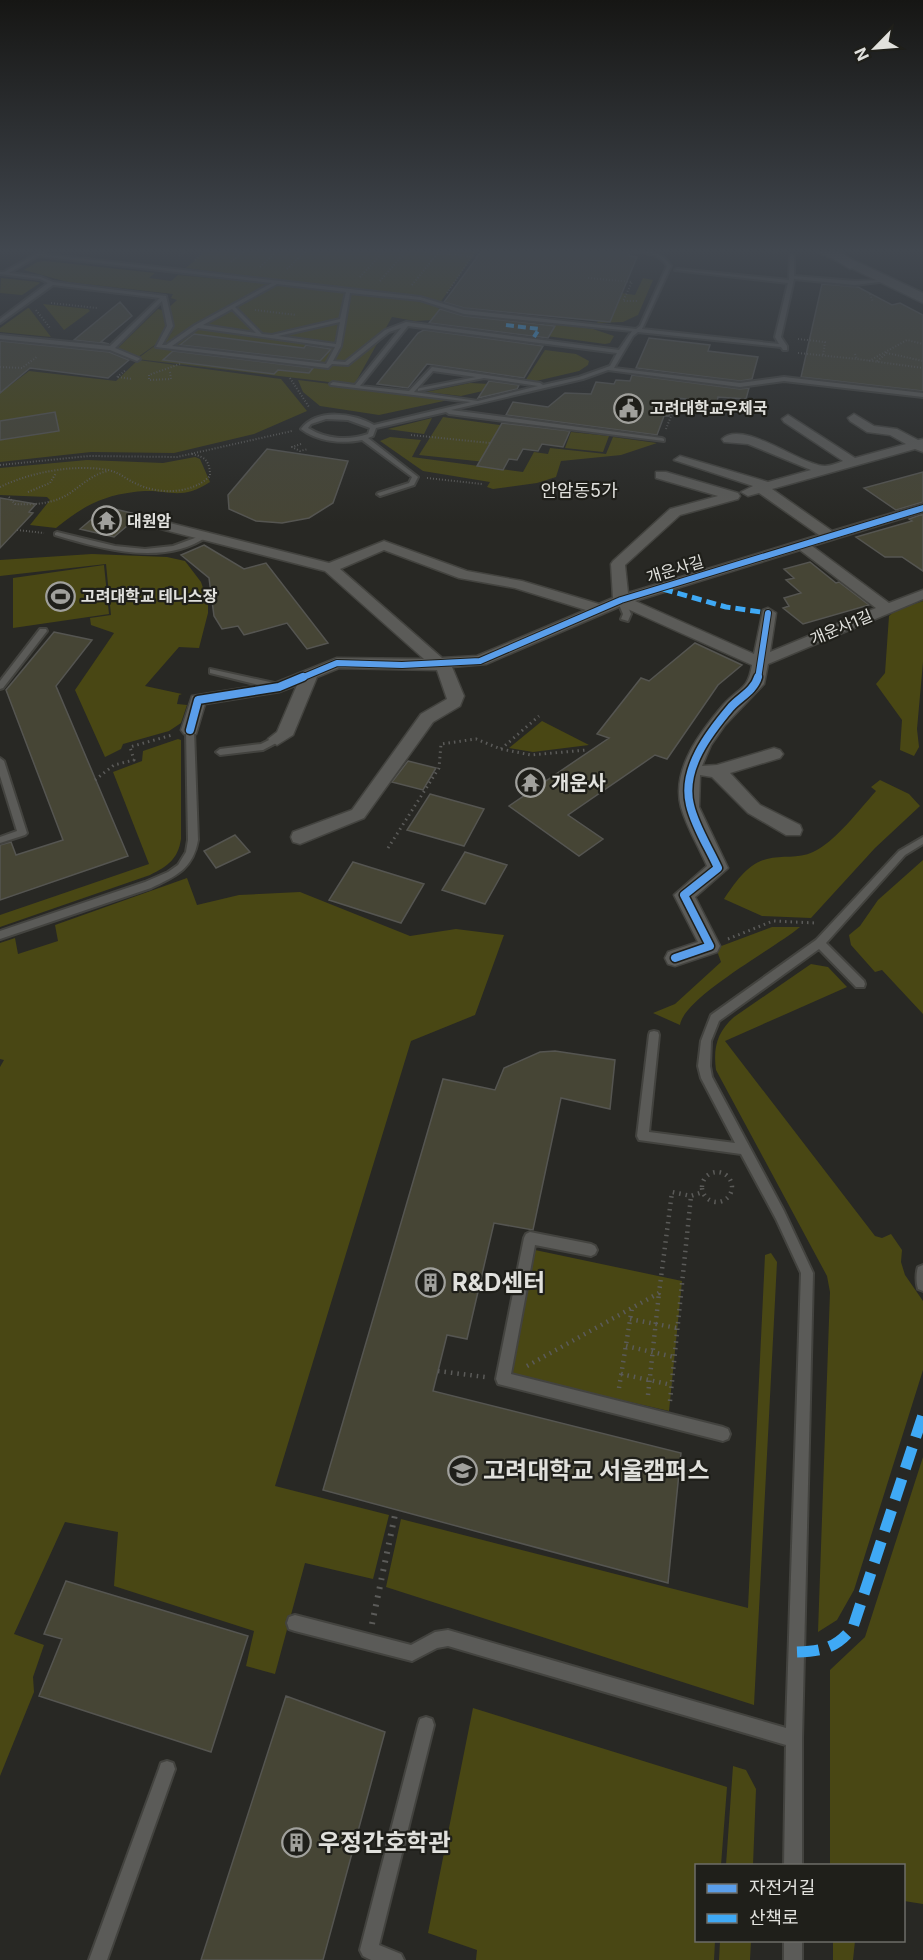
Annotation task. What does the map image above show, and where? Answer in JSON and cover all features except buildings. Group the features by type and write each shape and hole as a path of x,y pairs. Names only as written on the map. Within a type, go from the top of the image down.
{"street":[{"path":"854,418 871,429 892,432 921,445"},
{"path":"788,419 853,462"},
{"path":"728,439 750,440 823,471"},
{"path":"758,489 921,445"},
{"path":"680,460 758,489 831,537"},
{"path":"621,600 618,564 675,512 733,496 662,475"},
{"name":"개운사길","path":"190,730 198,700 279,687 337,663 480,661 621,600 923,508"},
{"path":"154,523 330,568 448,673 456,696 454,702 427,718 358,814 300,837"},
{"path":"330,568 384,545 464,574 517,584 599,609"},
{"path":"803,546 886,608"},
{"name":"개운사1길","path":"759,662 923,594"},
{"name":"개운사길","path":"621,600 759,662"},
{"path":"675,958 710,946 684,896 718,868 688,802 690,771 695,756 739,698 755,686 761,674 759,662 768,613"},
{"path":"277,739 284,735 310,674"},
{"path":"690,771 717,771 774,754"},
{"path":"717,771 754,808 793,830"}],"lane":[{"path":"35,340 111,348 137,359"},
{"path":"111,348 119,340"},
{"path":"162,340 159,346 328,366 339,340"},
{"path":"167,347 176,340"},
{"path":"296,340 338,346"},
{"path":"330,362 346,364 375,340"},
{"path":"357,386 393,340"},
{"path":"532,340 621,352"},
{"path":"364,438 374,429 609,369 614,366 628,340"},
{"path":"718,340 785,349"},
{"path":"780,340 785,349"},
{"path":"411,392 432,369 545,386"},
{"path":"609,369 740,385 784,379 923,395"},
{"path":"411,392 484,377"},
{"path":"333,384 481,401"},
{"path":"442,411 662,440"},
{"path":"374,429 361,420 348,417 317,419 307,424 304,429 332,439 364,438 415,477 412,484 380,494"},
{"path":"57,534 88,543 147,551 176,548 205,536"},
{"path":"621,600 627,614 625,619"},
{"path":"0,686 43,631"},
{"path":"213,671 279,687"},
{"path":"0,935 147,885 181,867 190,853 193,840 190,730"},
{"path":"220,748 263,747 277,739"},
{"path":"0,761 22,833 0,840"},
{"path":"793,1864 794,1738 808,1285 802,1261 707,1078 704,1051 710,1027 715,1018 820,943 895,861 923,840"},
{"path":"820,943 860,984"},
{"path":"654,1035 643,1136 744,1149"},
{"path":"591,1250 530,1238 503,1379 616,1407 647,1410 723,1434"},
{"path":"923,1271 923,1285"},
{"path":"294,1623 412,1653 435,1640 447,1638 794,1738"},
{"path":"395,1960 369,1950 426,1725"},
{"path":"98,1960 167,1769"},
{"path":"793,1942 793,1960"}],"path":[{"path":"809,340 825,342 823,356"},
{"path":"869,361 906,340"},
{"path":"785,349 923,368"},
{"path":"876,362 887,353 923,361"},
{"path":"0,367 22,368 42,354"},
{"path":"855,354 857,359"},
{"path":"170,372 171,379 149,380 149,375 155,372 170,372 180,364"},
{"path":"117,377 132,379"},
{"path":"290,378 317,419"},
{"path":"662,440 677,401 733,408 740,385"},
{"path":"0,465 89,456 177,457 304,429"},
{"path":"374,429 490,443"},
{"path":"1,486 18,478 90,468 110,470 141,486 173,490 197,487 210,476 210,465 204,457 191,454"},
{"path":"9,497 15,504 36,506 72,492 91,477 110,470"},
{"path":"28,492 50,483 57,473"},
{"path":"415,477 482,484"},
{"path":"17,530 57,534"},
{"path":"501,749 539,716"},
{"path":"95,780 114,765 134,760 130,747 190,730"},
{"path":"388,848 439,768 441,744 476,739 501,749 531,755 586,750"},
{"path":"710,946 773,921 817,923 831,933"},
{"path":"715,1173 728,1178 733,1186 731,1195 725,1200 714,1200 703,1192 702,1180 715,1173"},
{"path":"691,1196 669,1411 647,1410 672,1192 691,1196 703,1192"},
{"path":"438,1371 503,1379 659,1293"},
{"path":"616,1407 632,1308"},
{"path":"630,1318 677,1328"},
{"path":"626,1346 674,1357"},
{"path":"621,1374 672,1385"},
{"path":"368,1642 396,1510"}],"shaded area":[{"path":"126,340 161,340 138,357 118,348"},
{"path":"162,340 379,340 354,385 137,359"},
{"path":"579,340 611,340 605,344"},
{"path":"545,350 576,354 589,361 588,365 579,371 532,382 525,381"},
{"path":"138,360 281,379 307,411 254,434 174,453 91,452 0,462 0,393 29,371 116,381"},
{"path":"298,380 453,399 379,415 320,406 303,392"},
{"path":"470,383 509,385 461,396 426,392"},
{"path":"443,417 513,427 495,463 419,455"},
{"path":"432,418 424,434 387,429 388,429"},
{"path":"571,432 609,436 603,452 565,448"},
{"path":"390,437 421,440 412,457 523,472 534,452 548,454 550,448 606,454 613,437 657,443 621,455 561,461 556,477 537,483 493,489 487,487 490,482 423,471 380,441"},
{"path":"195,457 200,459 210,482 199,488 181,493 145,491 112,496 83,508 56,528 30,525 50,500 47,497 0,495 0,468 87,460 163,463"},
{"path":"92,554 167,557 185,561 201,582 208,603 208,613 199,648 179,647 145,686 182,694 179,695 177,704 187,705 181,723 169,731 123,744 121,749 105,757 75,690 114,633 91,625 90,618 111,615 106,564 0,576 0,560"},
{"name":"고려대학교 테니스장","path":"104,565 109,614 13,628 13,578"},
{"path":"923,601 923,662 917,729 919,747 914,756 900,750 902,720 876,684 885,673 889,616 896,610"},
{"path":"542,721 589,745 533,752 509,748"},
{"path":"181,740 181,839 175,857 150,875 0,927 0,915 149,864 113,772 142,761 143,751"},
{"path":"880,780 909,794 920,806 875,848 811,918 762,916 724,899 742,875 760,861 807,854 821,848 846,825 876,791 871,787"},
{"path":"923,860 923,1014 882,970 875,972 851,945 849,935 860,926 878,900"},
{"path":"187,878 197,905 239,895 300,892 410,936 456,929 504,935 475,1015 411,1041 275,1486 389,1515 373,1579 305,1563 275,1674 246,1666 254,1631 114,1586 118,1532 65,1522 14,1634 44,1645 33,1677 34,1692 0,1776 0,1067 4,1060 0,1059 0,943 15,938 18,954 58,941 55,925"},
{"path":"772,927 800,927 713,987 685,1014 680,1025 653,1013 675,1004 721,962 716,948"},
{"path":"811,964 828,967 847,987 725,1041 875,1236 882,1238 891,1234 902,1250 901,1262 905,1275 923,1301 923,1370 854,1590 837,1620 818,1632 830,1292 827,1276 716,1070 715,1062 720,1035 728,1023"},
{"path":"535,1250 682,1281 669,1411 512,1375"},
{"path":"771,1253 777,1262 754,1705 386,1587 401,1519 748,1608 765,1255"},
{"path":"923,1457 923,1904 905,1901 905,1864 830,1864 830,1670 865,1637"},
{"path":"473,1708 727,1787 721,1864 695,1864 695,1942 715,1942 714,1960 476,1960 477,1950 428,1933"},
{"path":"733,1766 746,1770 756,1789 753,1864 726,1864"},
{"path":"720,1942 751,1942 750,1960 719,1960"},
{"path":"833,1942 855,1942 853,1960 833,1960"}],"marked path":[{"path":"663,589 726,607 768,613"},
{"path":"797,1652 830,1648 841,1641 853,1627 923,1415"}],"cycle path":[{"path":"190,730 198,700 279,687 337,663 402,665 480,661 621,600 923,508"},
{"path":"675,958 710,946 684,895 718,868 690,807 691,772 710,733 738,699 756,684 768,613"}],"place":[{"name":"고려대학교우체국","path":"629,408"},
{"name":"대원암","path":"106,521"},
{"name":"고려대학교 테니스장","path":"60,596"},
{"name":"개운사","path":"530,783"},
{"name":"R&D센터","path":"431,1283"},
{"name":"고려대학교 서울캠퍼스","path":"462,1471"},
{"name":"우정간호학관","path":"297,1843"}],"district":[{"name":"안암동5가","path":"579,491"}]}
